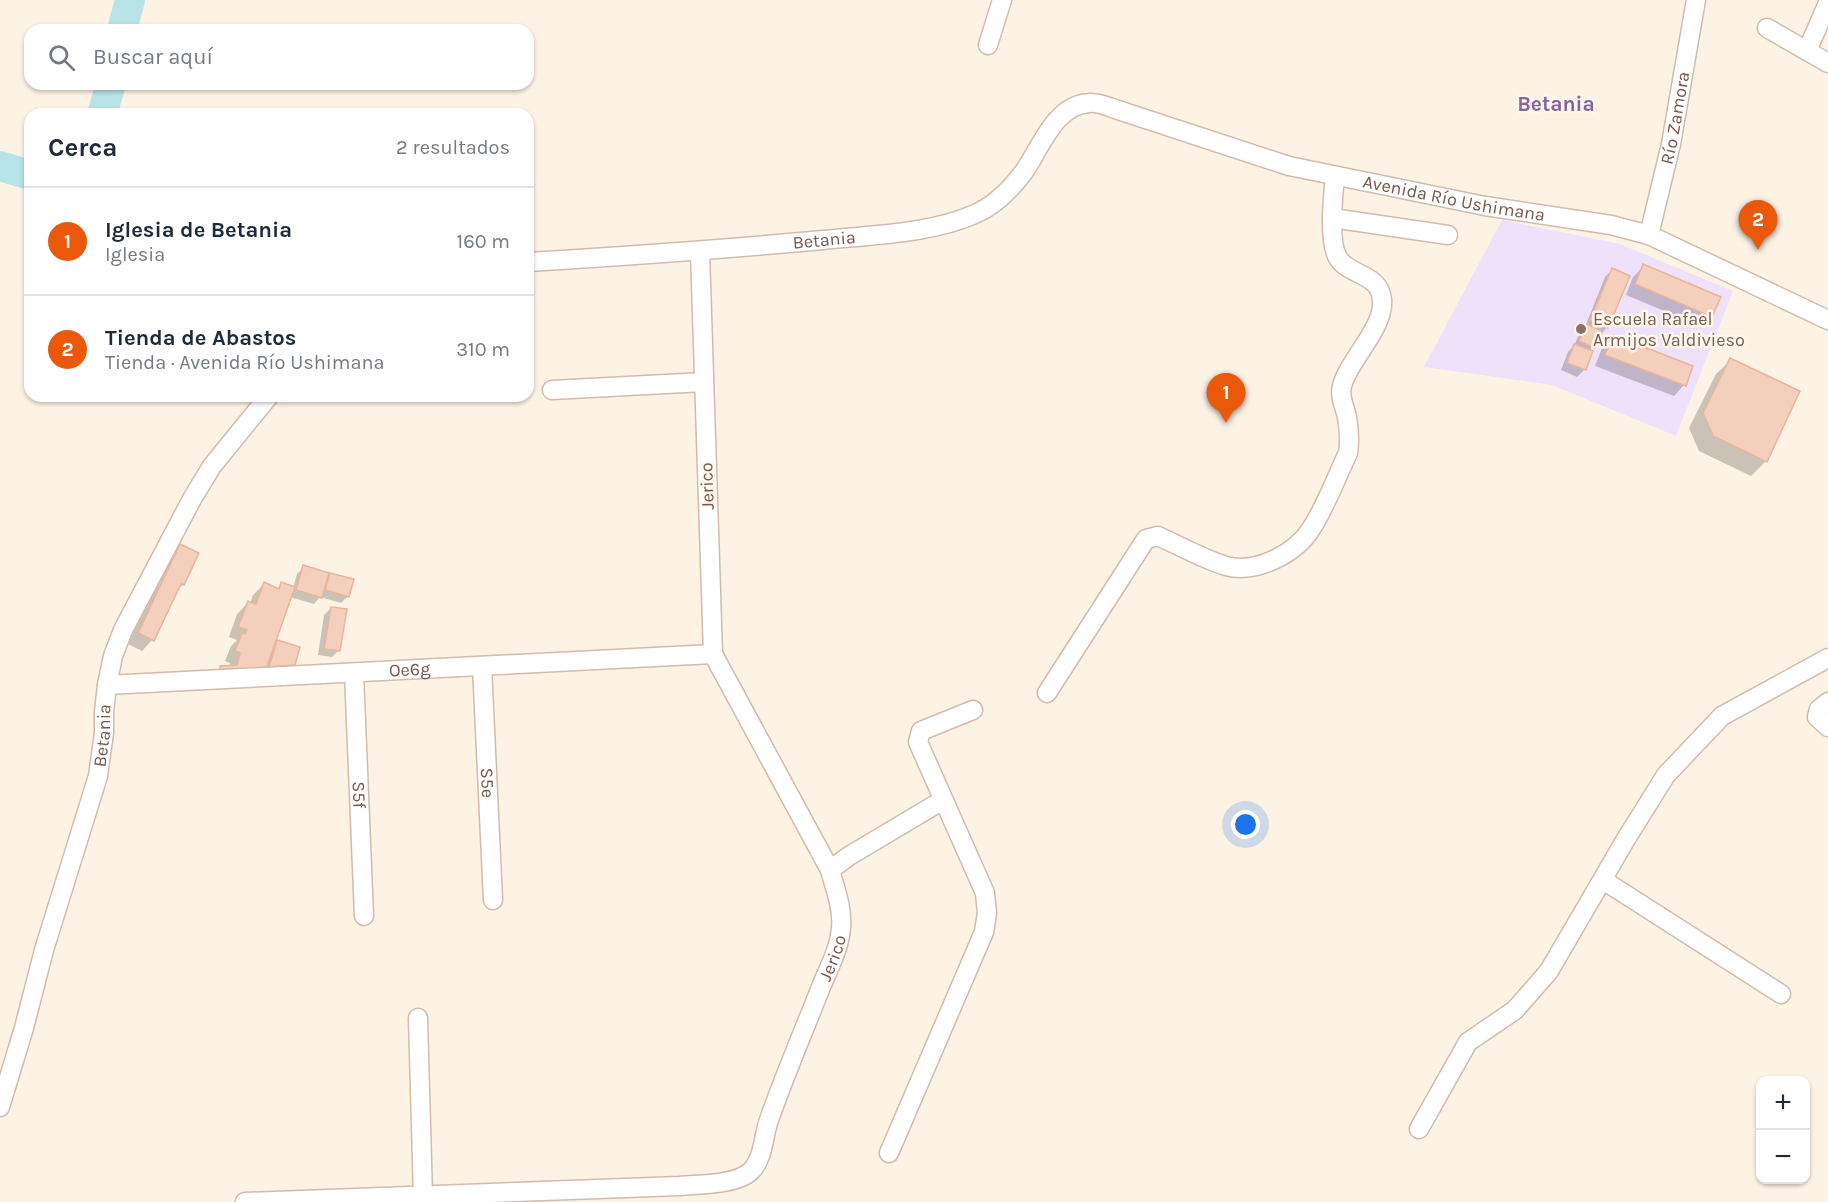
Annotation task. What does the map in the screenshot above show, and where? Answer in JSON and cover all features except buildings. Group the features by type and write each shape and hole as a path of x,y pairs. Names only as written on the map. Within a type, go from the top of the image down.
{"street":[{"path":"988,45 1002,0"},
{"name":"Río Zamora","path":"1648,235 1671,144 1696,0"},
{"path":"1807,51 1828,3"},
{"path":"1767,28 1828,63"},
{"name":"Avenida Río Ushimana","path":"1070,109 1089,103 1097,104 1289,166 1485,206 1611,225 1648,235 1828,320"},
{"name":"Betania","path":"534,262 700,252 889,234 940,225 974,215 993,204 1024,172 1043,138 1070,109"},
{"path":"1047,693 1146,539 1158,536 1227,566 1255,567 1281,556 1311,530 1348,453 1348,420 1342,404 1342,387 1370,335 1382,305 1382,298 1374,282 1343,263 1335,249 1332,218 1335,176"},
{"path":"1332,218 1448,235"},
{"name":"Jerico","path":"245,1202 634,1195 740,1178 750,1172 756,1163 773,1108 840,939 842,925 830,870 713,654 700,252"},
{"path":"552,390 704,382"},
{"name":"Betania","path":"0,1107 44,950 98,776 107,685 113,656 123,630 192,499 212,466 264,402"},
{"name":"Oe6g","path":"107,685 713,654"},
{"path":"1419,1129 1468,1042 1515,1010 1549,971 1666,775 1722,716 1828,658"},
{"name":"S5e","path":"482,666 493,900"},
{"name":"S5f","path":"354,673 364,916"},
{"path":"1828,702 1819,709 1817,717 1828,727"},
{"path":"889,1153 984,932 987,913 985,893 918,742 921,731 973,710"},
{"path":"830,870 849,856 944,800"},
{"path":"1603,880 1781,994"},
{"path":"418,1018 423,1197"},
{"path":"608,1202 634,1195"}],"shaded area":[{"name":"Escuela Rafael Armijos Valdivieso","path":"1502,220 1620,244 1733,291 1676,436 1552,385 1424,367"}],"waterway":[{"path":"124,24 130,0"},
{"path":"104,108 109,90"},
{"path":"0,166 24,173"}],"place":[{"name":"Tienda de Abastos","path":"1758,250"},
{"name":"Escuela Rafael Armijos Valdivieso","path":"1581,329"},
{"name":"Iglesia de Betania","path":"1226,423"}],"district":[{"name":"Betania","path":"1556,104"}]}
